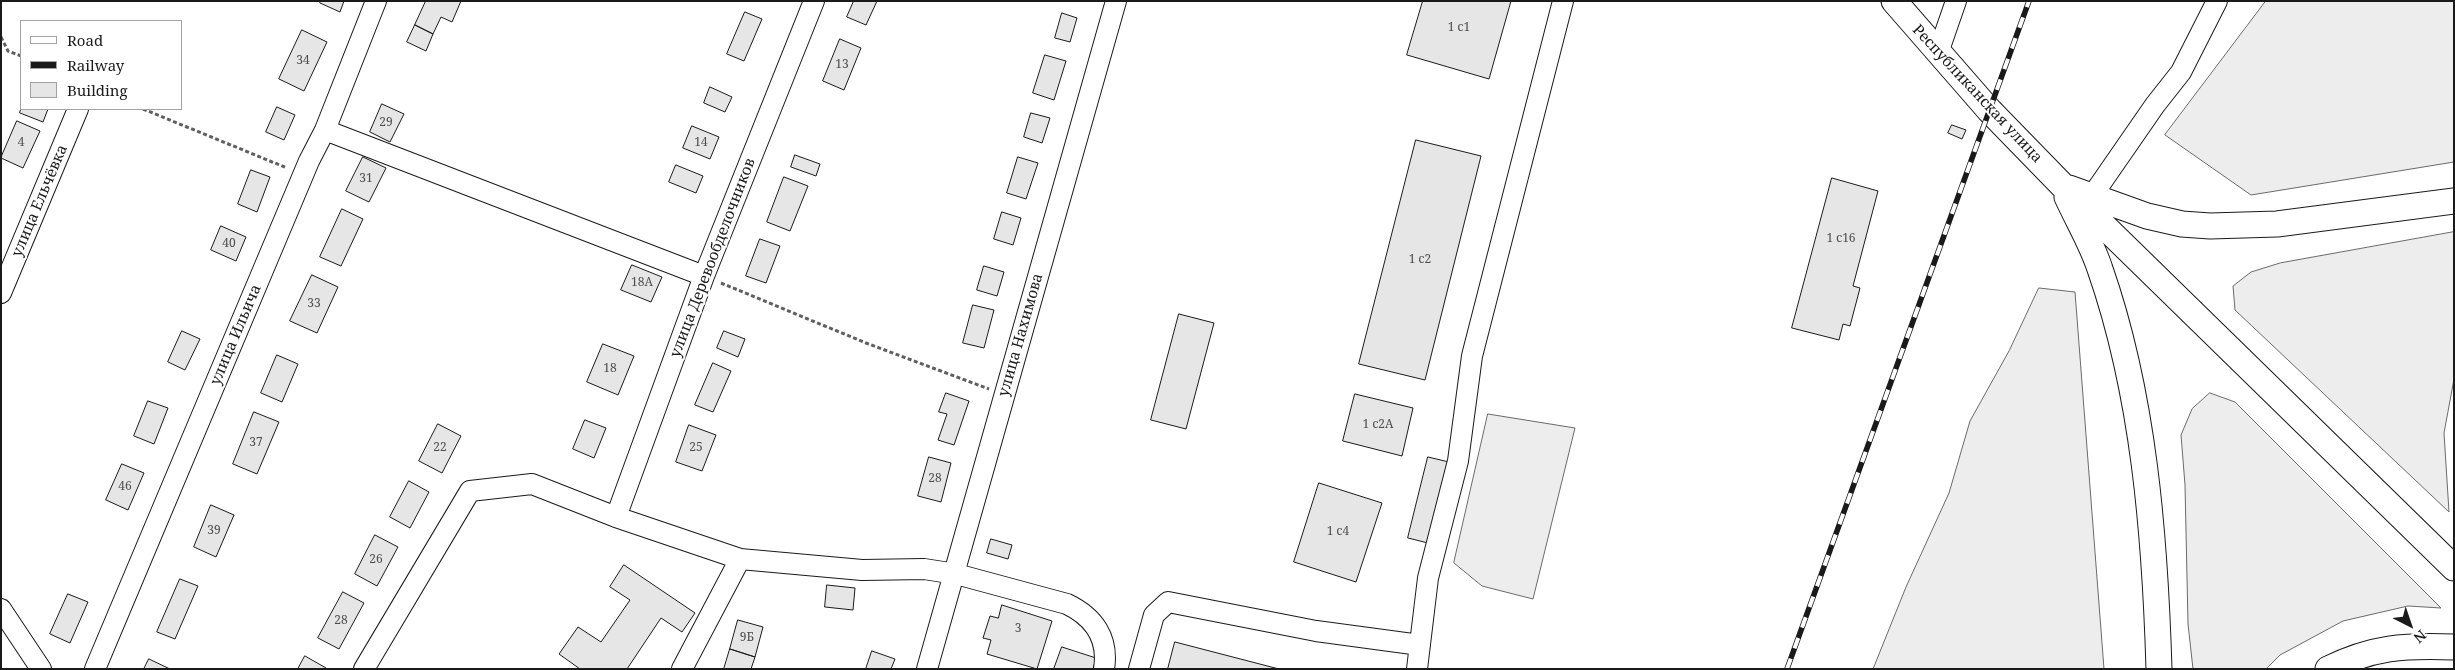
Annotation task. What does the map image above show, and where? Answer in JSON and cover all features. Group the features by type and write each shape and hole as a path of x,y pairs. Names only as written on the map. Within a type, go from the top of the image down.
{"main road":[{"name":"Республиканская улица","path":"1894,1 1938,54 1989,110 2062,185 2454,568"},
{"path":"2062,185 2147,216 2182,224 2210,226 2277,224 2454,201"},
{"path":"2062,185 2100,269 2121,337 2134,400 2156,587 2159,669"},
{"path":"2328,669 2354,656 2409,646 2454,647"}],"street":[{"name":"улица Ильича","path":"95,669 304,175 325,130 376,1"},
{"name":"улица Деревообделочников","path":"616,517 704,276 814,1"},
{"name":"улица Нахимова","path":"927,669 956,574 1004,394 1116,1"},
{"path":"1417,669 1428,578 1458,461 1472,356 1563,1"},
{"path":"1938,54 1956,1"},
{"path":"2092,196 2154,106 2181,72 2217,1"},
{"name":"улица Ельчёвка","path":"1,293 78,110"},
{"path":"325,130 704,276"},
{"path":"364,669 470,491 532,484 616,517 740,559 862,570 924,568 956,574 1067,604 1081,611 1099,628 1105,650 1104,669"},
{"path":"682,669 740,559"},
{"path":"1139,669 1154,615 1168,602 1316,632 1420,645"},
{"path":"1,609 41,669"}],"path":[{"path":"1,37 8,51 20,56"},
{"path":"145,110 304,175"},
{"path":"704,276 866,343 1004,394"}],"shaded area":[{"path":"2266,1 2454,1 2454,162 2251,195 2165,135"},
{"path":"2454,232 2454,379 2444,433 2449,512 2235,310 2233,286 2251,272 2280,263"},
{"path":"2039,288 2075,292 2104,669 1873,669 1906,587 1949,493 1970,421 2009,351"},
{"path":"2210,393 2235,402 2441,608 2408,606 2343,621 2280,655 2266,669 2193,669 2188,624 2185,485 2181,435 2192,409"},
{"path":"1488,414 1575,428 1533,599 1482,586 1454,563"}],"building":[{"path":"321,1 344,1 340,12 320,3"},
{"path":"426,1 461,1 452,22 441,17 433,34 415,25"},
{"path":"854,1 877,1 866,25 847,17"},
{"path":"1423,1 1511,1 1489,79 1407,55"},
{"path":"745,12 762,19 744,61 727,54"},
{"path":"1062,13 1077,18 1070,42 1055,38"},
{"path":"415,25 433,34 426,51 407,42"},
{"path":"302,30 327,42 304,91 279,79"},
{"path":"840,39 861,48 844,90 823,81"},
{"path":"1045,55 1066,61 1054,100 1033,93"},
{"path":"710,87 732,97 725,112 704,103"},
{"path":"382,104 404,114 390,142 370,132"},
{"path":"277,107 295,115 284,140 266,132"},
{"path":"21,110 48,110 43,122 20,113"},
{"path":"1031,113 1050,118 1042,143 1024,137"},
{"path":"17,121 40,131 23,168 1,158"},
{"path":"1952,125 1966,130 1962,139 1948,133"},
{"path":"692,126 719,137 710,159 683,148"},
{"path":"1416,140 1481,156 1425,380 1359,364"},
{"path":"795,155 820,164 816,176 791,167"},
{"path":"363,157 386,168 369,202 346,191"},
{"path":"1018,157 1038,163 1026,199 1007,193"},
{"path":"676,165 703,176 696,193 669,182"},
{"path":"251,170 270,177 257,212 238,204"},
{"path":"784,177 808,186 790,231 767,222"},
{"path":"1832,178 1878,191 1853,286 1860,288 1850,326 1843,324 1839,340 1792,328"},
{"path":"342,209 363,219 341,266 320,257"},
{"path":"1002,212 1021,218 1013,245 994,239"},
{"path":"221,226 246,237 236,261 211,250"},
{"path":"760,239 780,246 766,283 746,276"},
{"path":"632,265 662,277 651,302 621,290"},
{"path":"984,266 1004,272 997,296 977,290"},
{"path":"312,275 338,287 317,333 290,321"},
{"path":"973,305 994,310 984,348 963,343"},
{"path":"1179,314 1214,323 1186,429 1151,420"},
{"path":"182,331 200,339 185,370 168,362"},
{"path":"724,331 745,339 738,357 717,348"},
{"path":"603,344 634,356 618,395 587,382"},
{"path":"277,355 298,364 282,402 261,393"},
{"path":"713,363 731,371 713,412 695,405"},
{"path":"946,393 969,401 954,445 938,440 947,414 939,412"},
{"path":"1355,394 1413,408 1402,456 1343,441"},
{"path":"148,401 168,408 154,444 134,436"},
{"path":"254,412 279,422 257,474 233,464"},
{"path":"585,420 606,428 594,458 573,449"},
{"path":"438,424 461,436 442,473 419,461"},
{"path":"689,425 716,435 702,471 676,462"},
{"path":"929,457 951,463 941,502 918,496"},
{"path":"1428,457 1449,462 1428,543 1408,538"},
{"path":"122,464 144,473 128,510 106,500"},
{"path":"409,481 429,492 410,528 390,517"},
{"path":"1319,483 1382,503 1356,582 1294,562"},
{"path":"211,505 234,515 216,557 194,547"},
{"path":"375,535 398,547 377,586 355,574"},
{"path":"991,539 1012,545 1008,559 987,553"},
{"path":"624,565 695,613 682,632 661,618 627,669 580,669 559,654 578,627 601,642 630,600 610,587"},
{"path":"180,579 198,586 175,639 157,632"},
{"path":"827,585 855,588 853,610 825,607"},
{"path":"343,592 364,603 339,649 318,638"},
{"path":"68,594 88,602 70,643 50,634"},
{"path":"1002,605 1052,621 1037,669 987,654 991,640 983,638 990,616 998,618"},
{"path":"738,620 763,627 755,657 730,649"},
{"path":"1175,642 1279,669 1168,669"},
{"path":"1062,647 1096,658 1093,669 1054,669"},
{"path":"730,649 755,657 751,669 724,669"},
{"path":"872,651 895,659 891,669 866,669"},
{"path":"305,656 326,668 326,669 298,669"},
{"path":"149,659 170,669 144,669"}],"railway":[{"path":"1787,669 2029,1"}]}
